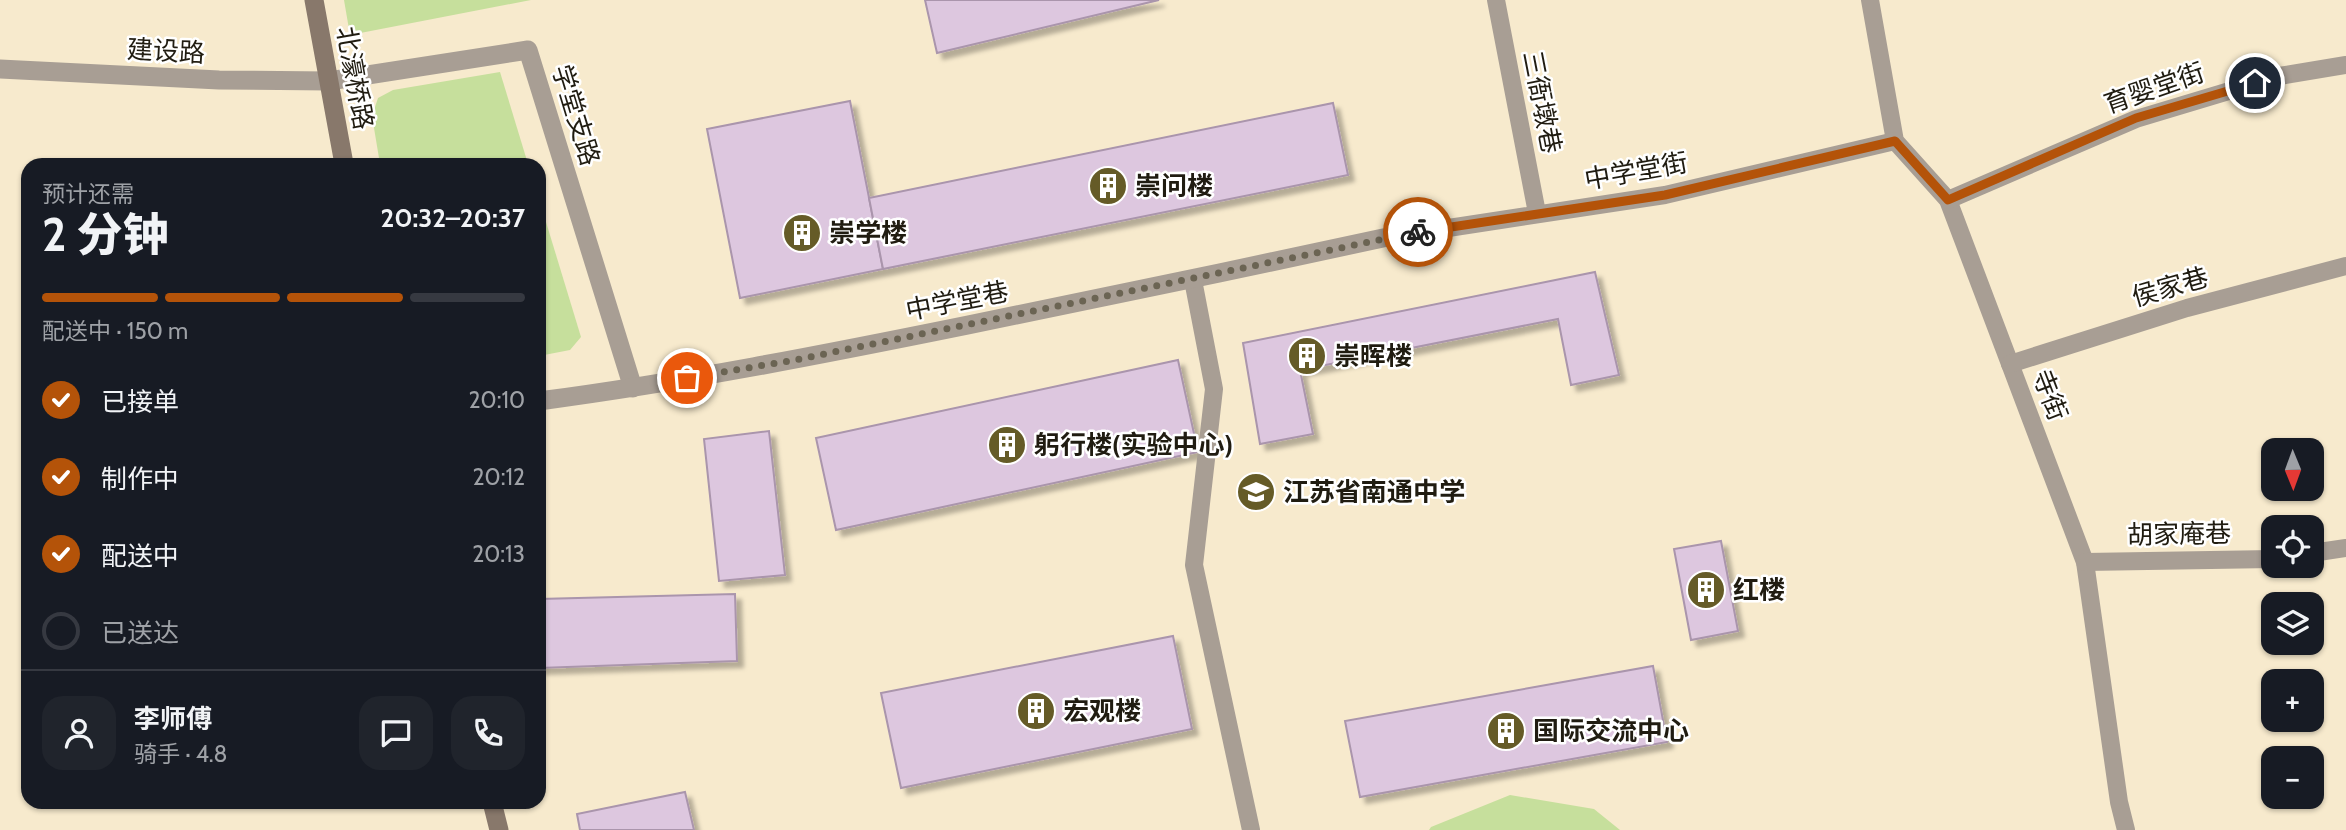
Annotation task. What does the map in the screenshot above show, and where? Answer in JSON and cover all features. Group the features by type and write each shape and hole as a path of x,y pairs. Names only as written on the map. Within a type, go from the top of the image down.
{"main road":[{"name":"北濠桥路","path":"314,0 343,158"},
{"path":"494,809 499,830"}],"street":[{"name":"学堂支路","path":"329,81 528,50 633,388"},
{"name":"建设路","path":"0,69 219,80 329,81"},
{"name":"中学堂巷","path":"546,400 769,365 1193,280 1383,237"}],"lane":[{"name":"三衙墩巷","path":"1496,0 1537,213"},
{"path":"1870,0 1895,141"},
{"name":"育婴堂街","path":"1948,200 2136,118 2279,76 2346,65"},
{"name":"中学堂街","path":"1383,237 1665,195 1895,141"},
{"name":"寺街","path":"1895,141 1948,200 2085,562 2119,802 2126,830"},
{"name":"侯家巷","path":"2010,364 2187,308 2346,266"},
{"path":"1193,280 1214,389 1194,565 1251,830"},
{"path":"2324,551 2346,548"},
{"name":"胡家庵巷","path":"2085,562 2261,559"}],"green space":[{"path":"344,0 531,0 350,35"},
{"path":"500,72 526,158 379,158 372,116 378,98 393,90"},
{"path":"546,222 581,337 570,350 546,355"},
{"path":"1510,795 1594,809 1620,830 1429,830"}],"building":[{"path":"925,0 1159,0 937,53"},
{"name":"崇学楼","path":"850,101 883,269 740,298 707,129"},
{"name":"崇问楼","path":"1333,103 1348,175 883,269 869,198"},
{"name":"崇晖楼","path":"1595,272 1619,375 1571,385 1558,319 1300,370 1313,434 1260,444 1243,343"},
{"name":"躬行楼(实验中心)","path":"1178,360 1198,452 836,530 816,438"},
{"path":"769,431 785,575 719,581 704,439"},
{"name":"红楼","path":"1721,541 1738,631 1691,640 1674,549"},
{"path":"735,594 737,661 546,668 546,599"},
{"name":"宏观楼","path":"1173,636 1192,729 901,788 881,693"},
{"name":"国际交流中心","path":"1653,666 1667,742 1360,797 1345,721"},
{"path":"685,792 694,830 580,830 577,814"}],"way so far":[{"path":"687,378 795,360 1193,280 1383,237 1418,232"}],"place":[{"name":"崇问楼","path":"1108,186"},
{"name":"崇学楼","path":"802,233"},
{"name":"崇晖楼","path":"1307,356"},
{"name":"躬行楼(实验中心)","path":"1007,445"},
{"name":"江苏省南通中学","path":"1256,492"},
{"name":"红楼","path":"1706,590"},
{"name":"宏观楼","path":"1036,711"},
{"name":"国际交流中心","path":"1506,731"}],"route":[{"path":"1418,232 1665,195 1895,141 1948,200 2136,118 2255,83"}]}
